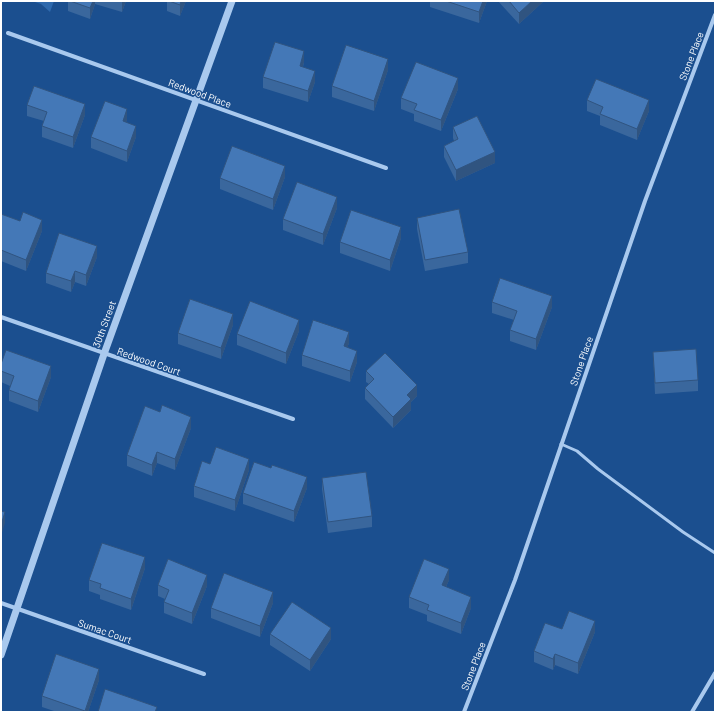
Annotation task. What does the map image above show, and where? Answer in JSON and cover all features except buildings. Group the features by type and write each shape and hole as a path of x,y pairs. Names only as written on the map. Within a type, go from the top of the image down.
{"street":[{"name":"30th Street","path":"1,655 104,354 232,1"},
{"name":"Stone Place","path":"464,712 515,580 645,201 715,15"},
{"name":"Redwood Place","path":"8,33 386,168"},
{"name":"Redwood Court","path":"1,317 292,419"},
{"name":"Sumac Court","path":"1,603 204,674"},
{"path":"692,712 715,673"}],"lane":[{"path":"561,444 577,451 598,469 715,554"}],"shaded area":[{"path":"32,1 54,1 50,12 41,4"}]}
